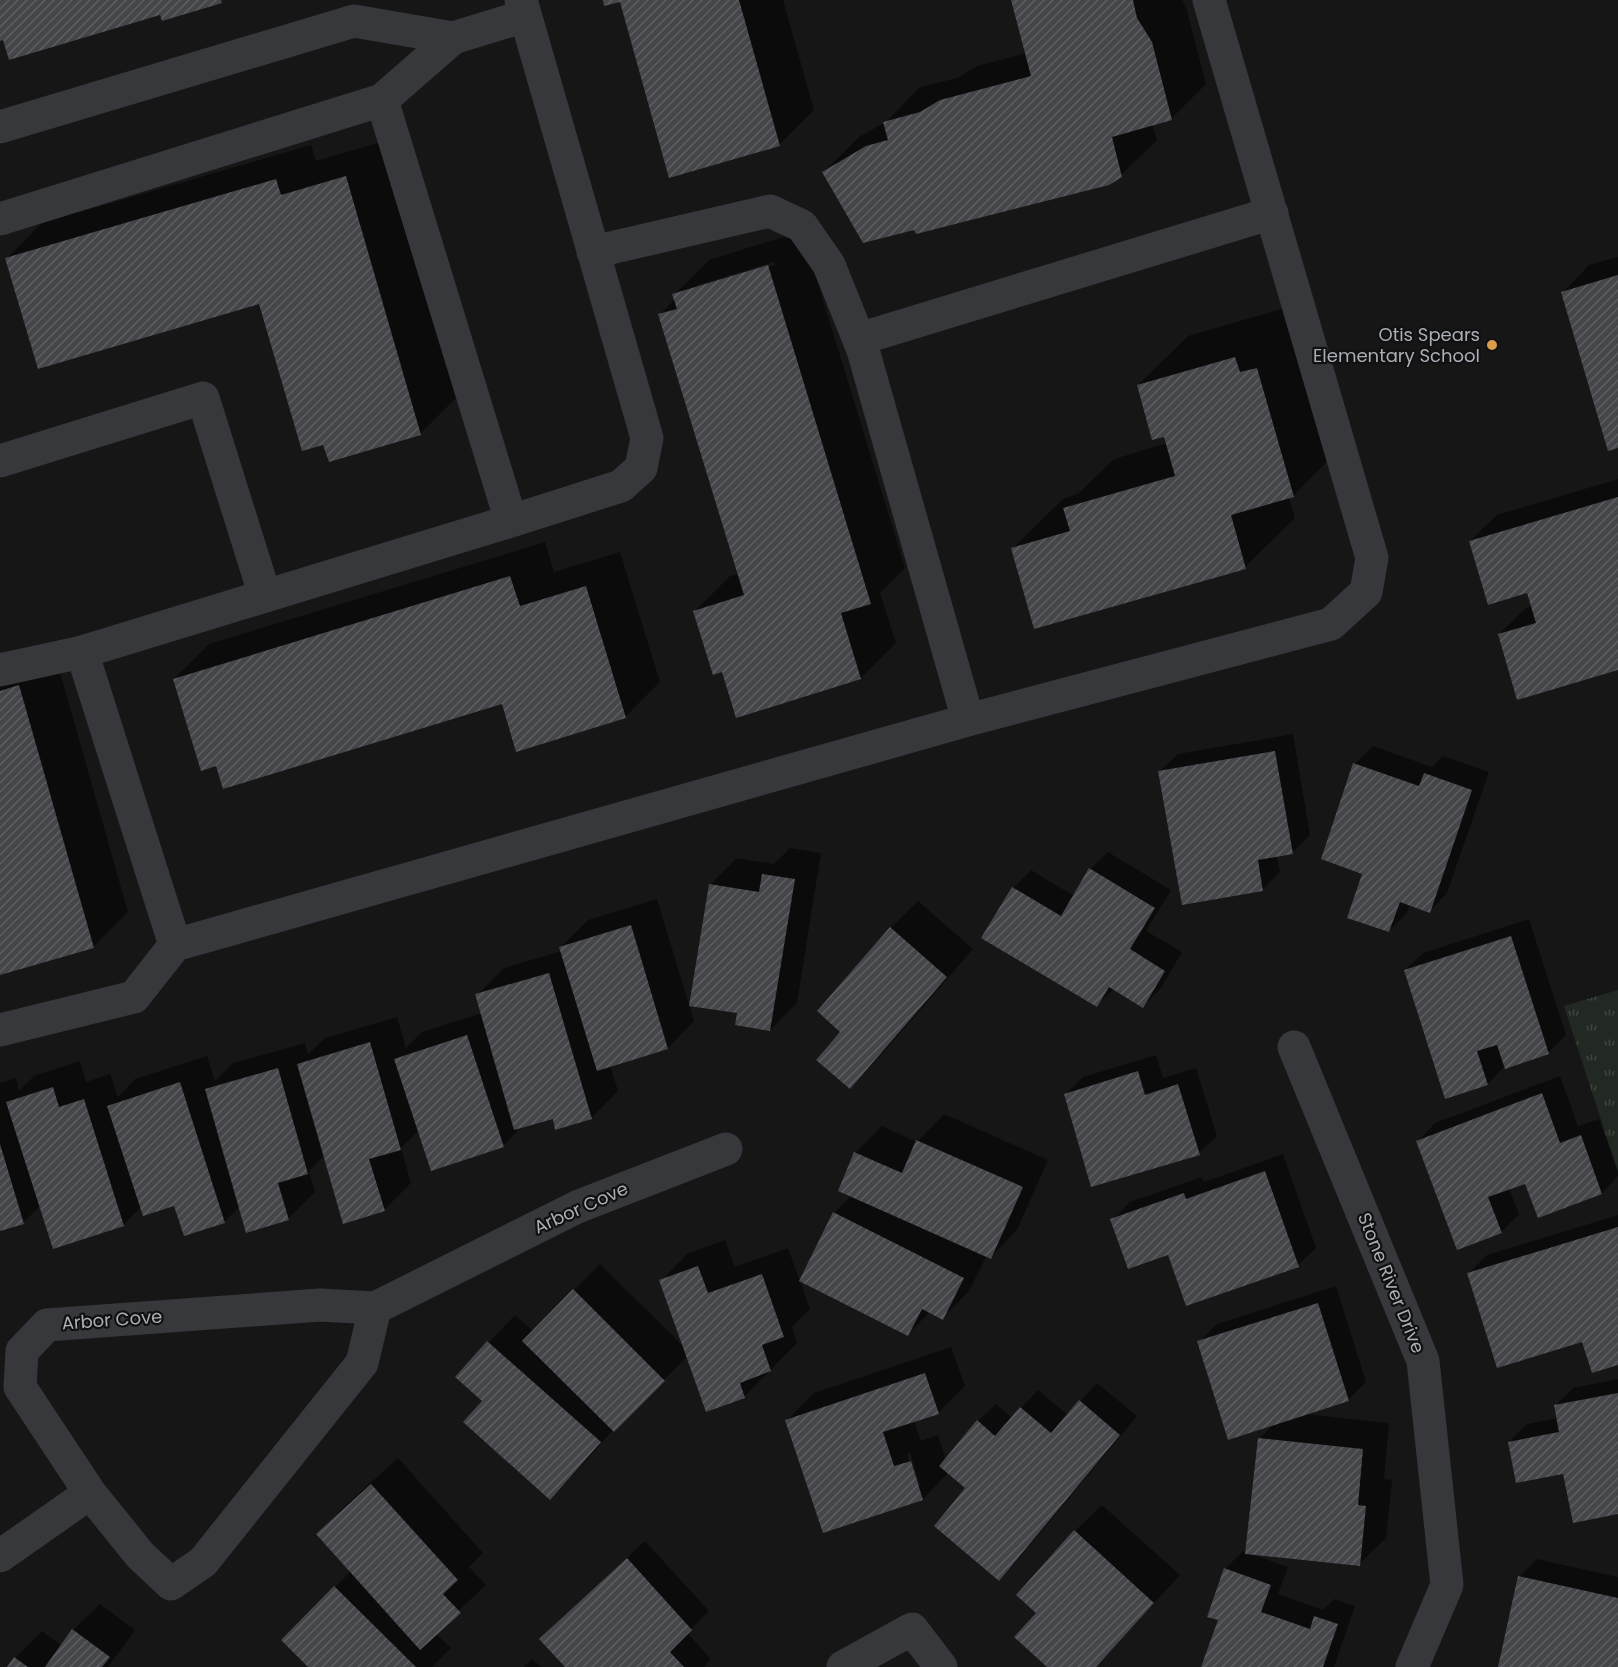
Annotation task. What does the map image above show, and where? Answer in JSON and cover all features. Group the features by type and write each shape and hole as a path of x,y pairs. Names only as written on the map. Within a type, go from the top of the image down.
{"street":[{"path":"0,1030 134,997 174,945 968,720 1331,624 1366,592 1372,558 1209,0"},
{"path":"0,219 381,100 453,38 523,8 647,438 641,468 621,486 82,652 0,670"},
{"path":"0,126 351,11 453,38"},
{"path":"381,100 511,521"},
{"path":"593,252 770,211 802,226 829,265 863,350 968,720"},
{"path":"859,339 1272,213"},
{"path":"0,460 203,399 265,596"},
{"path":"82,652 174,945"},
{"name":"Stone River Drive","path":"1294,1047 1423,1361 1447,1585 1412,1667"},
{"name":"Arbor Cove","path":"375,1308 362,1363 203,1562 171,1584 140,1555 90,1493 20,1387 22,1351 47,1324 320,1305 375,1308 577,1207 726,1149"},
{"path":"0,1556 90,1493"},
{"path":"843,1667 912,1629 941,1667"}],"green space":[{"path":"1618,990 1618,1172 1564,1006"}],"building":[{"path":"0,0 221,0 222,3 162,21 160,15 9,60 3,40 0,41"},
{"path":"603,0 739,0 780,146 669,178 620,2 604,6"},
{"path":"1011,0 1133,0 1137,18 1152,42 1172,120 1112,137 1122,177 1109,185 916,234 914,230 863,243 822,172 866,146 888,140 883,122 920,112 940,100 1031,76"},
{"path":"346,176 421,435 329,462 323,445 302,451 259,304 38,369 5,258 276,179 281,195"},
{"path":"768,265 871,604 841,613 861,679 736,718 722,672 713,675 693,611 744,595 658,314 677,309 672,294"},
{"path":"1618,275 1618,448 1608,451 1561,292"},
{"path":"1235,357 1240,372 1257,368 1294,497 1231,515 1246,569 1034,629 1011,548 1070,531 1063,508 1175,476 1164,437 1152,440 1137,385"},
{"path":"1618,497 1618,670 1517,700 1498,634 1536,623 1527,593 1488,605 1469,541"},
{"path":"510,576 520,606 586,586 626,718 516,752 502,704 223,789 216,766 201,771 173,679"},
{"path":"19,685 94,948 0,975 0,691"},
{"path":"1275,751 1293,854 1258,860 1263,891 1182,905 1158,771"},
{"path":"1353,763 1419,786 1424,773 1472,790 1430,913 1400,902 1389,932 1347,918 1362,874 1321,859"},
{"path":"1089,868 1155,908 1130,949 1165,971 1143,1008 1109,987 1097,1007 981,938 1012,887 1061,916"},
{"path":"762,874 795,879 770,1031 735,1025 737,1013 689,1006 709,884 759,892"},
{"path":"631,925 668,1049 597,1071 559,947"},
{"path":"890,927 947,977 850,1089 816,1060 840,1032 817,1011"},
{"path":"1511,936 1549,1054 1505,1069 1497,1045 1477,1051 1488,1085 1445,1099 1404,970"},
{"path":"549,973 592,1119 555,1130 553,1119 514,1130 475,994"},
{"path":"467,1035 504,1147 431,1171 394,1059"},
{"path":"370,1042 401,1150 369,1159 385,1211 343,1224 297,1064"},
{"path":"278,1068 308,1174 278,1183 289,1220 246,1233 205,1089"},
{"path":"1138,1071 1145,1095 1178,1084 1200,1155 1091,1187 1064,1094"},
{"path":"180,1082 225,1223 184,1236 174,1206 143,1216 107,1106"},
{"path":"53,1087 59,1107 84,1099 124,1226 53,1249 6,1102"},
{"path":"1542,1093 1560,1143 1581,1135 1602,1194 1538,1218 1525,1184 1488,1197 1502,1233 1457,1250 1416,1141"},
{"path":"916,1140 1023,1187 991,1259 838,1191 854,1152 902,1173"},
{"path":"0,1144 24,1224 0,1231"},
{"path":"1265,1171 1299,1267 1186,1306 1168,1255 1128,1269 1110,1219 1184,1193 1186,1199"},
{"path":"833,1212 964,1278 943,1320 922,1309 908,1336 799,1281"},
{"path":"1618,1227 1618,1365 1592,1373 1582,1342 1497,1368 1467,1273"},
{"path":"698,1266 708,1293 762,1274 784,1337 762,1345 771,1371 740,1383 745,1398 706,1412 659,1280"},
{"path":"573,1289 665,1381 614,1432 522,1341"},
{"path":"1318,1303 1349,1401 1228,1440 1197,1341"},
{"path":"487,1341 601,1442 550,1500 463,1422 482,1401 455,1377"},
{"path":"925,1373 939,1414 883,1432 894,1466 911,1461 923,1500 823,1533 785,1420"},
{"path":"1618,1393 1618,1514 1573,1523 1563,1474 1516,1483 1508,1442 1559,1432 1554,1405"},
{"path":"1079,1400 1120,1435 999,1581 934,1526 965,1488 939,1466 977,1420 995,1436 1020,1407 1051,1433"},
{"path":"1258,1438 1363,1449 1358,1505 1366,1506 1360,1566 1245,1554"},
{"path":"371,1484 458,1580 443,1594 461,1613 420,1650 316,1534"},
{"path":"1074,1530 1154,1603 1096,1667 1047,1667 1014,1637 1036,1613 1016,1595"},
{"path":"627,1558 692,1630 670,1652 684,1667 565,1667 539,1639"},
{"path":"1224,1568 1271,1585 1261,1612 1310,1629 1314,1616 1338,1624 1323,1667 1201,1667 1218,1620 1207,1617"},
{"path":"1518,1576 1618,1598 1618,1667 1498,1667"},
{"path":"334,1586 416,1667 308,1667 281,1640"},
{"path":"72,1629 110,1657 102,1667 45,1667"},
{"path":"14,1657 28,1667 7,1667"}],"place":[{"name":"Otis Spears Elementary School","path":"1492,345"}]}
